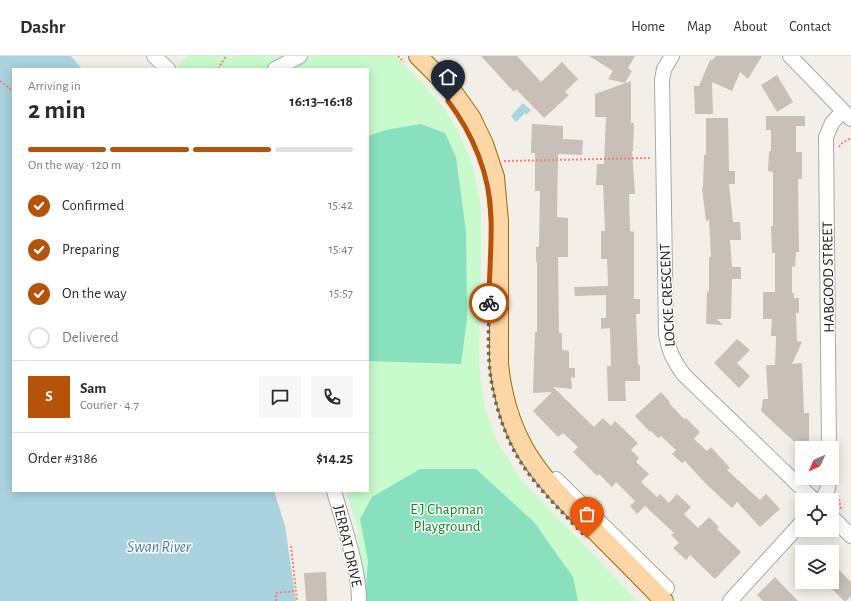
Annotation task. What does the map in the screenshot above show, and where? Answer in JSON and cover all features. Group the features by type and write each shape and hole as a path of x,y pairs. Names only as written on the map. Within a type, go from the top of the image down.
{"main road":[{"path":"404,56 441,92 461,118 477,150 485,175 492,218 489,289 490,372 496,404 511,443 525,469 556,506 648,601"},
{"path":"418,56 450,89 471,117 484,144 495,177 499,221 499,364 506,405 523,446 532,460 569,505 625,554 666,595"}],"street":[{"path":"154,56 167,68"},
{"path":"277,68 300,56"},
{"name":"LOCKE CRESCENT","path":"672,56 664,69 662,80 666,334 668,347 672,357 684,375 807,493"},
{"path":"790,56 847,115"},
{"name":"HABGOOD STREET","path":"829,441 826,137 832,123 847,115"},
{"path":"555,478 625,554"},
{"name":"JERRAT DRIVE","path":"334,492 353,561 358,585 359,601"},
{"path":"839,524 851,536"},
{"path":"730,599 795,529"}],"path":[{"path":"219,68 226,56"},
{"path":"0,81 12,90"},
{"path":"490,164 498,161 663,158"},
{"path":"290,546 297,601"},
{"path":"276,601 276,592 294,591"}],"green space":[{"name":"E J Chapman Playground","path":"187,56 395,56 442,105 458,131 473,166 481,208 479,366 485,408 496,439 521,480 638,601 363,601 358,530 346,492 369,492 369,68 176,68"},
{"path":"421,124 445,133 456,157 466,232 467,319 461,364 369,361 369,136 386,130"},
{"path":"420,469 476,469 534,522 573,577 578,601 365,601 368,561 360,519 372,497"}],"water":[{"name":"Swan River","path":"0,56 71,56 81,68 12,68 12,492 274,492 285,526 296,601 0,601"},
{"path":"523,103 531,110 526,115 525,113 516,122 511,116"}],"building":[{"path":"481,56 517,56 541,82 562,62 578,79 565,92 569,95 544,118 516,89 514,92"},
{"path":"589,56 635,56 628,68 632,71 625,83 608,79 613,71"},
{"path":"716,56 762,56 748,79 740,72 732,91 712,82 713,114 695,114 694,86 699,86 711,58 711,61"},
{"path":"777,75 793,102 777,112 761,85"},
{"path":"631,81 631,123 634,123 632,151 635,194 629,194 630,231 634,232 634,299 640,299 640,314 636,314 640,381 625,381 626,401 608,401 607,366 611,366 610,328 601,329 601,318 606,318 606,295 575,296 574,287 608,286 607,259 601,259 601,231 605,231 603,185 596,185 597,164 604,164 606,117 595,117 595,94"},
{"path":"766,116 805,116 805,126 796,126 796,152 802,152 802,179 798,179 799,252 796,252 795,267 792,266 792,293 794,293 794,298 799,298 799,313 796,313 797,341 802,342 792,364 802,363 804,413 809,413 809,441 795,441 795,442 761,411 763,399 768,399 766,365 775,365 776,336 771,336 772,319 763,319 763,292 775,292 775,253 772,253 771,226 773,226 773,172 768,171 769,151 771,151 771,130 766,130"},
{"path":"706,118 728,118 729,171 735,171 735,184 729,184 733,222 740,222 741,240 730,240 732,267 741,267 741,279 732,279 731,319 717,319 723,325 706,324 707,291 709,292 709,257 711,257 709,220 706,221 702,188 704,155 706,155"},
{"path":"532,124 563,126 563,139 583,140 582,155 558,154 557,217 568,218 568,257 558,257 559,333 562,333 562,350 569,351 569,368 575,368 575,378 571,377 572,389 553,387 594,427 603,418 611,426 615,421 638,443 631,450 639,458 636,462 649,474 641,482 657,497 660,494 669,503 677,494 691,507 684,514 698,528 709,517 719,527 717,529 741,552 715,579 690,555 686,560 673,548 679,543 671,535 674,533 645,506 637,514 630,506 635,501 616,482 612,487 599,474 597,476 573,452 578,447 563,433 558,437 533,411 552,392 533,393 535,332 537,332 536,247 539,247 540,191 535,191 535,153 531,153"},
{"path":"737,339 750,350 737,363 750,376 739,388 714,363"},
{"path":"661,392 684,419 686,418 700,432 694,439 707,451 711,447 730,468 727,470 760,500 766,494 780,509 760,527 737,502 732,508 706,484 685,461 682,463 672,454 676,450 661,436 658,438 651,431 650,432 635,416"},
{"path":"839,570 851,582 851,596 844,601 832,589 839,589"},
{"path":"326,572 327,601 306,601 304,573"},
{"path":"775,577 798,601 763,601 757,595"}],"way so far":[{"path":"489,303 491,379 496,404 502,422 525,469 556,506 587,538"}],"route":[{"path":"448,101 461,118 477,150 488,189 492,218 489,303"}]}
